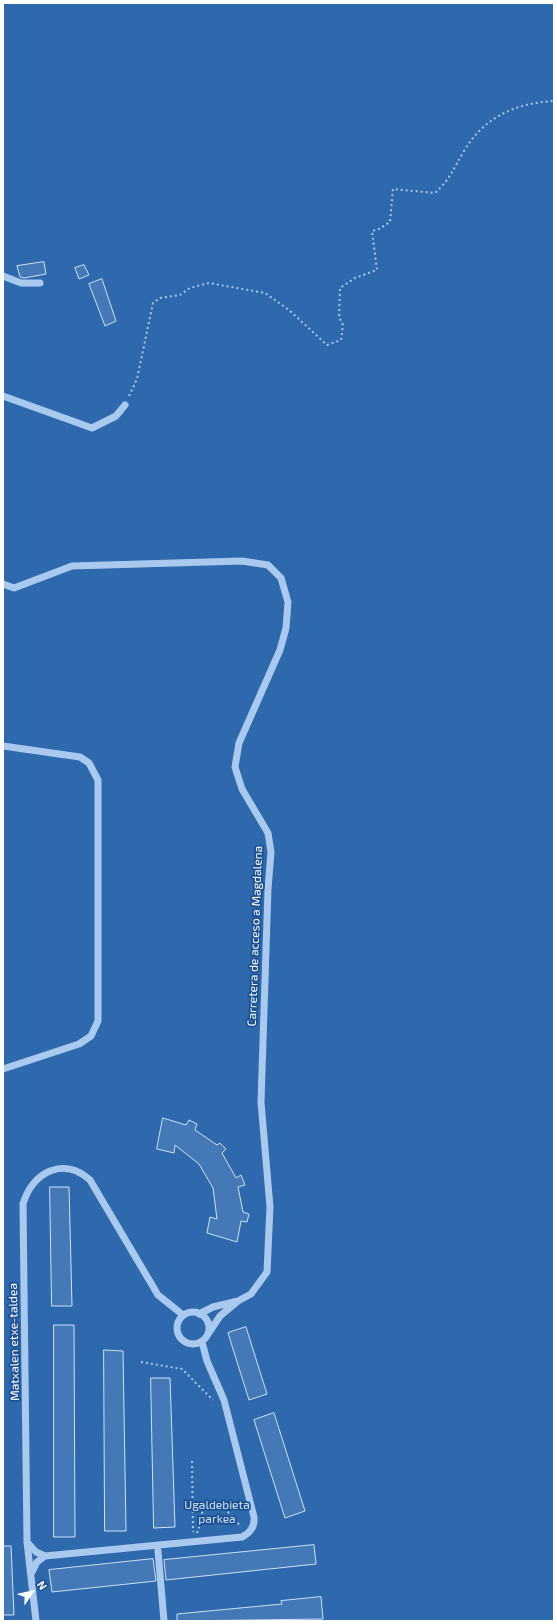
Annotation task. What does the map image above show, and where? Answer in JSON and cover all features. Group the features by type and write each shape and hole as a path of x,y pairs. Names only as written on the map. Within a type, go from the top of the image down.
{"street":[{"path":"3,276 21,282 40,283"},
{"path":"3,398 92,428 116,416 125,405"},
{"name":"Carretera de acceso a Magdalena","path":"3,584 14,588 72,566 242,561 268,565 281,578 288,602 286,628 280,650 239,743 235,767 242,789 268,833 271,852 268,889 261,1102 270,1206 267,1272 251,1294 238,1301 220,1316 208,1334"},
{"path":"3,746 80,757 89,763 98,780 98,1021 91,1036 79,1044 3,1068"},
{"name":"Matxalen etxe-taldea","path":"36,1621 27,1542 23,1204 28,1188 34,1180 46,1172 59,1169 69,1169 82,1173 90,1180 158,1295 184,1315"},
{"name":"Carretera de acceso a Magdalena","path":"199,1314 212,1307 238,1301"},
{"path":"191,1312 199,1314 208,1324 208,1334 202,1342 191,1344 181,1339 177,1330 178,1324 184,1315 191,1312"},
{"path":"27,1542 36,1552 45,1556 194,1542 242,1536 247,1534 255,1522 254,1517 224,1400 207,1361 202,1342"},
{"path":"158,1551 164,1621"},
{"path":"31,1574 37,1562 45,1556"}],"path":[{"path":"125,405 136,379 153,303 160,298 180,295 196,286 209,283 265,293 289,310 327,345 341,340 343,325 339,317 340,288 355,278 377,270 372,231 379,230 390,222 393,189 435,193 448,182 465,150 478,132 491,119 513,109 554,101"},
{"path":"141,1362 182,1369 216,1403 224,1400"},
{"path":"192,1461 194,1542"},
{"path":"194,1542 201,1522 202,1513 206,1508 214,1506 219,1506 228,1512 247,1534"}],"green space":[{"name":"Ugaldebieta parkea","path":"3,3 554,3 554,1621 3,1621"}],"building":[{"path":"44,262 46,274 24,278 20,277 17,266"},
{"path":"84,265 89,275 79,279 75,268"},
{"path":"102,279 116,321 105,326 89,284"},
{"path":"163,1118 186,1125 189,1120 197,1124 195,1130 217,1145 220,1143 226,1149 222,1153 236,1178 241,1175 245,1185 238,1187 243,1212 249,1214 247,1222 241,1221 237,1242 207,1233 210,1217 217,1219 213,1188 199,1164 175,1145 174,1153 157,1149"},
{"path":"50,1187 69,1187 72,1306 52,1306"},
{"path":"54,1325 74,1325 75,1537 54,1537"},
{"path":"246,1327 267,1394 249,1400 228,1333"},
{"path":"104,1350 123,1351 126,1531 105,1531"},
{"path":"151,1378 170,1378 175,1527 154,1528"},
{"path":"274,1413 305,1511 285,1518 254,1420"},
{"path":"314,1545 316,1564 166,1580 164,1560"},
{"path":"3,1546 11,1546 14,1615 3,1615"},
{"path":"153,1559 156,1581 52,1592 49,1570"},
{"path":"321,1597 323,1619 177,1621 177,1614 282,1604 281,1601"}]}
